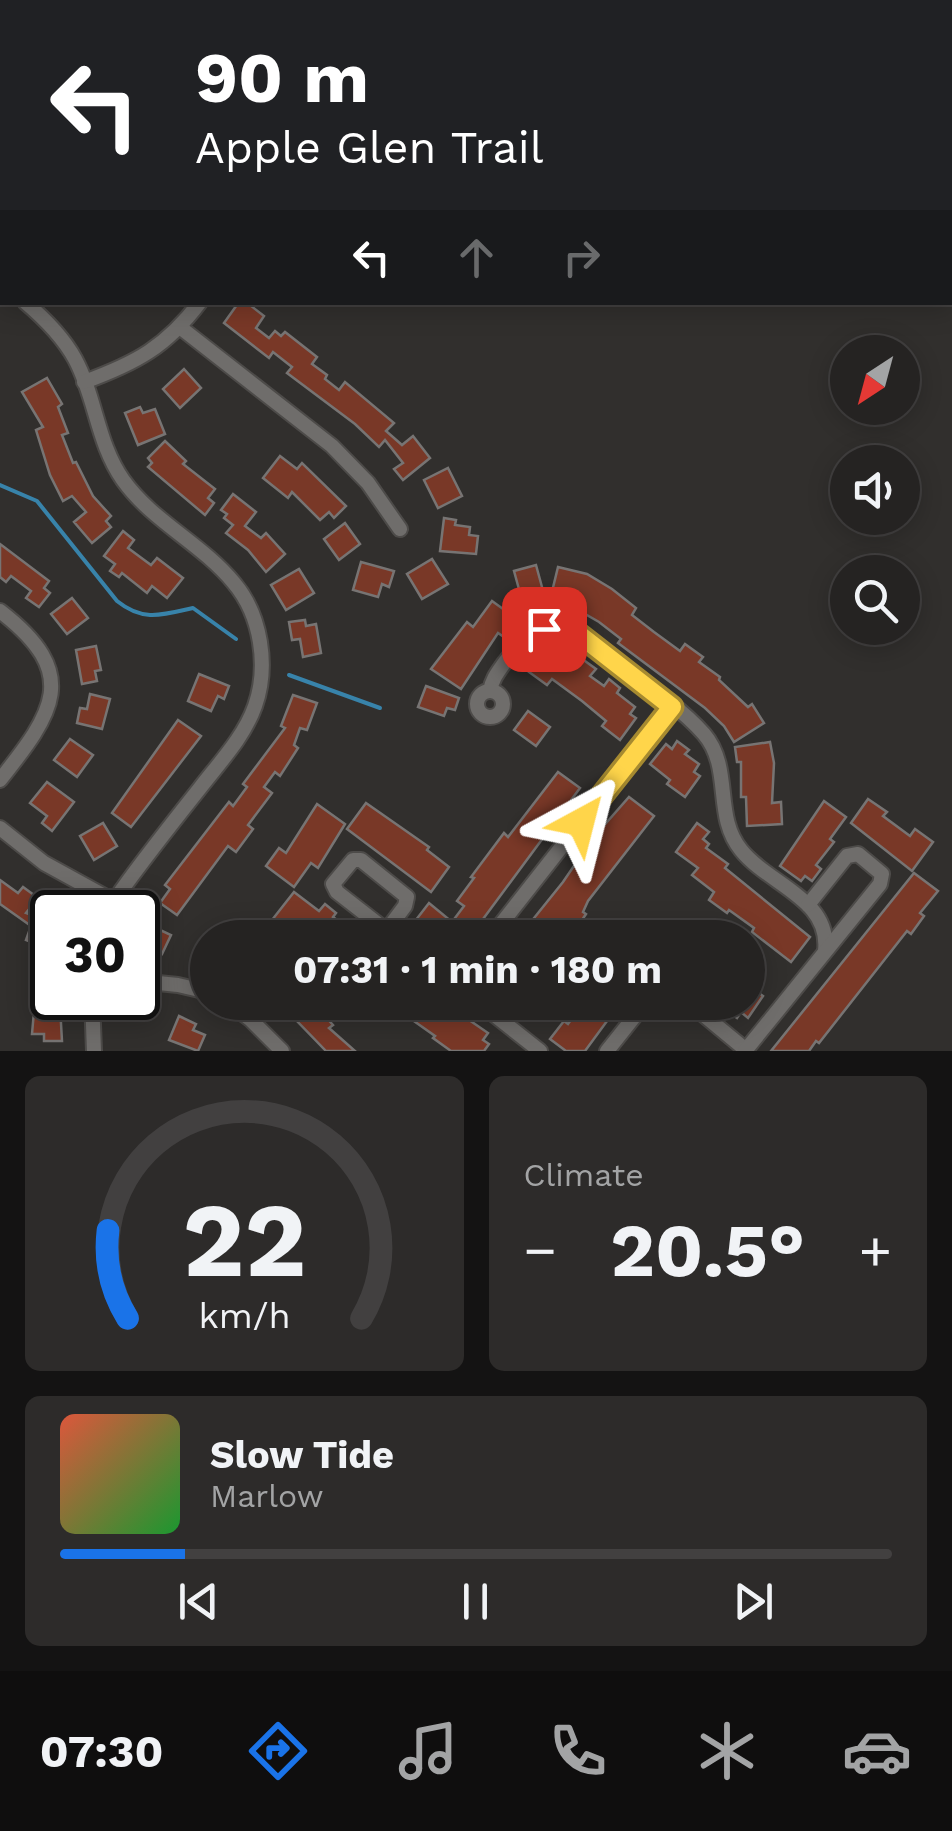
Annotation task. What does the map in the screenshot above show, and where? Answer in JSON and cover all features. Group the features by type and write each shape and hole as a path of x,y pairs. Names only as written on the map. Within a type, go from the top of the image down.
{"street":[{"path":"28,305 76,360 102,443 121,477 155,517 213,560 236,586 253,614 261,649 261,681 246,724 124,890"},
{"path":"84,382 138,360 181,328 198,305"},
{"path":"181,328 332,446 368,483 400,529"},
{"path":"0,612 44,656 51,675 51,696 37,733 0,780"},
{"path":"490,691 492,680 518,646 535,633 558,628 576,632 673,706 713,747 722,768 726,818 742,852 808,905 823,922 827,934 825,951"},
{"path":"504,920 673,706"},
{"path":"0,828 86,890"},
{"path":"709,1020 745,1050 880,884 882,874 858,854 847,856 808,905"},
{"path":"352,860 361,860 407,897 392,934 337,892 333,884 352,860"},
{"path":"160,983 190,988"},
{"path":"93,1020 94,1051"},
{"path":"251,1020 282,1051"},
{"path":"501,1020 540,1051"},
{"path":"607,1051 632,1020"}],"building":[{"path":"237,305 250,305 264,316 256,328 269,338 275,331 281,336 285,332 317,357 312,364 327,375 325,379 339,390 345,382 394,423 386,431 402,445 413,436 430,458 403,480 394,469 403,463 385,440 379,447 287,373 292,367 273,352 269,358 224,323"},
{"path":"184,369 201,388 180,408 163,389"},
{"path":"47,378 62,404 58,407 68,433 62,435 73,463 76,462 93,496 111,516 106,521 111,527 92,543 74,522 86,512 72,496 63,501 50,475 36,430 43,427 22,392"},
{"path":"140,407 143,413 155,409 165,434 138,445 125,413"},
{"path":"165,441 186,461 183,464 215,489 208,498 214,503 205,515 148,467 152,463 148,458"},
{"path":"280,456 297,469 302,463 346,506 334,518 329,512 320,520 292,492 288,498 263,478"},
{"path":"448,468 462,496 438,508 424,480"},
{"path":"233,494 256,512 245,526 261,538 266,533 285,554 266,572 248,550 226,533 233,525 221,510"},
{"path":"444,518 456,520 455,525 470,527 469,535 478,536 476,554 440,551"},
{"path":"345,523 360,544 339,560 324,539"},
{"path":"123,531 134,540 128,548 151,565 157,558 183,578 167,598 152,586 147,593 122,573 119,577 110,571 115,564 104,556"},
{"path":"0,544 49,581 44,588 50,593 39,607 26,598 31,591 11,576 6,582 0,577"},
{"path":"432,559 448,584 422,599 407,574"},
{"path":"361,562 394,571 389,587 382,584 378,597 353,590"},
{"path":"536,565 545,598 523,604 514,571"},
{"path":"558,567 587,574 612,589 636,608 632,615 654,632 680,651 685,644 703,657 699,662 720,677 748,707 752,704 764,723 734,742 705,708 618,643 621,639 599,622 571,606 550,600"},
{"path":"299,569 314,593 286,610 271,585"},
{"path":"72,598 88,618 67,634 51,614"},
{"path":"492,601 517,619 504,637 498,633 461,689 431,669 467,622 473,627"},
{"path":"305,620 306,626 316,624 321,653 303,657 300,639 292,640 289,622"},
{"path":"549,644 573,662 578,656 596,669 590,676 604,686 609,679 620,688 617,693 635,707 630,714 636,718 620,740 602,726 606,721 582,701 552,679 547,685 529,672"},
{"path":"96,646 101,670 95,671 97,681 82,684 76,650"},
{"path":"199,674 229,686 224,699 218,696 211,711 188,701"},
{"path":"426,686 459,698 455,710 447,708 444,716 418,707"},
{"path":"90,694 110,699 102,729 77,723 80,708 87,709"},
{"path":"293,695 317,703 307,730 300,728 294,745 298,748 280,776 275,772 264,787 272,793 248,825 253,829 236,852 228,846 177,915 160,903 170,889 165,885 229,802 233,806 247,787 243,784 285,728 281,726"},
{"path":"528,711 550,727 536,746 514,730"},
{"path":"178,720 201,736 131,827 112,813"},
{"path":"70,739 93,755 77,777 54,760"},
{"path":"677,741 689,750 685,754 699,764 694,772 700,776 685,797 650,764 666,744 672,749"},
{"path":"770,742 774,763 772,803 781,802 782,824 747,826 746,797 741,797 741,762 737,762 735,747"},
{"path":"558,772 580,788 482,920 454,920 464,906 457,901 474,878 471,877 504,833 508,837"},
{"path":"47,782 74,802 52,831 42,823 47,816 30,803"},
{"path":"629,797 654,816 588,901 582,920 532,920 563,882 593,838"},
{"path":"868,799 910,836 915,829 933,842 912,871 851,823"},
{"path":"824,801 846,817 830,839 834,842 816,865 821,869 812,881 805,876 801,881 780,866"},
{"path":"366,803 429,847 427,850 449,867 431,892 347,829"},
{"path":"317,804 345,824 318,868 311,863 294,887 266,866 279,848 286,853"},
{"path":"103,823 117,846 94,860 80,836"},
{"path":"697,823 709,832 703,839 709,844 706,848 728,864 725,868 810,937 791,962 765,942 765,920 743,920 709,900 714,892 692,875 698,868 676,852"},
{"path":"914,873 938,891 920,913 924,916 911,934 907,931 819,1043 816,1041 809,1051 771,1051"},
{"path":"0,880 18,893 23,887 30,892 26,913 30,915 30,925 0,904"},
{"path":"294,892 319,911 325,904 336,913 333,917 337,920 272,920"},
{"path":"429,903 450,920 416,920"},
{"path":"160,930 171,935 160,953"},
{"path":"179,1016 196,1024 193,1030 205,1035 198,1051 169,1040"},
{"path":"33,1020 61,1020 62,1041 44,1041 44,1034 32,1034"},
{"path":"296,1020 328,1020 333,1025 329,1028 355,1051 326,1051"},
{"path":"412,1020 469,1020 488,1033 483,1040 489,1044 484,1051 451,1051"},
{"path":"571,1020 608,1020 585,1051 566,1051 550,1039 564,1021 568,1024"}],"waterway":[{"path":"0,485 37,501 126,608 153,615 193,608 236,639"},
{"path":"289,675 380,708"}],"route":[{"path":"544,629 576,632 672,707 581,822"}]}
